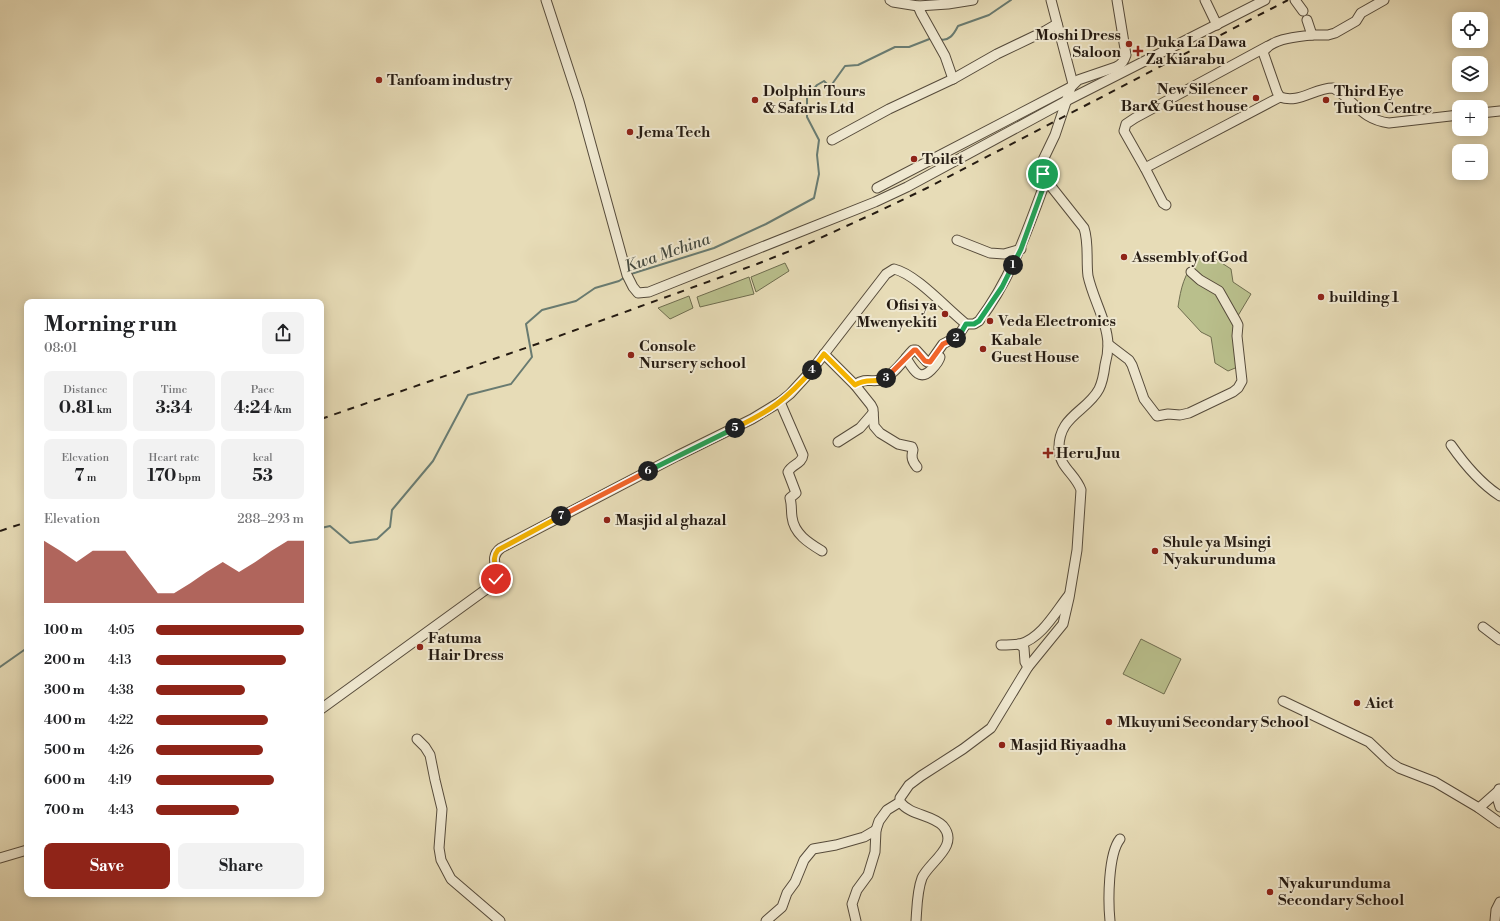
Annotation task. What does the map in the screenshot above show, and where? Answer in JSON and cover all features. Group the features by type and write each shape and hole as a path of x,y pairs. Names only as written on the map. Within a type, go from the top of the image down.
{"street":[{"path":"546,0 579,101 627,275 632,287 638,292 648,292 875,202 907,187 1066,101 1265,0"},
{"path":"890,0 893,2 918,6 948,4 973,0"},
{"path":"856,921 852,904 857,890 868,875 875,852 876,830 879,821 887,810 900,802 900,798 909,785 963,749 991,728 1028,667 1063,624 1070,594 1077,550 1081,490 1078,483 1062,461 1059,449 1060,439 1067,423 1075,413 1093,398 1099,388 1104,375 1108,344 1089,279 1084,228 1046,180 1041,166 1055,135 1072,86 1051,0"},
{"path":"878,188 1072,86 1078,80 1121,64 1126,55 1117,0"},
{"path":"1205,0 1217,25"},
{"path":"1295,0 1305,16 1312,35"},
{"path":"1166,205 1163,203 1124,131 1126,124 1276,42 1312,35 1328,35 1335,33 1356,21 1361,13 1384,0"},
{"path":"918,6 945,56 953,79"},
{"path":"832,140 889,108 953,79 997,54 1057,24"},
{"path":"1268,46 1263,52 1276,92 1280,98"},
{"path":"1145,168 1280,98 1295,99 1325,89 1333,88 1368,116 1378,122 1389,123 1452,116"},
{"path":"1488,112 1500,111"},
{"path":"324,707 492,585 497,576 493,560 494,556 501,548 676,456 752,419 780,402 799,385 886,274 894,269 900,270 922,286 966,324 974,324 983,316 1002,287 1021,249 1046,180"},
{"path":"958,240 990,253 1004,254 1021,249"},
{"path":"1108,344 1129,360 1144,399 1159,416 1189,413 1233,392 1238,388 1242,381 1236,321 1219,291 1200,280 1191,272"},
{"path":"855,385 866,380 882,380 914,350 916,350 925,361 930,362 938,350 958,336 966,324"},
{"path":"906,358 916,373 924,375 937,364 946,343"},
{"path":"824,354 855,385 871,405 874,426 880,433 898,444 912,447 913,450 911,454 917,467"},
{"path":"780,402 803,454 800,461 788,472 796,493 790,498 793,523 796,531 804,539 822,551"},
{"path":"838,442 860,428 873,413"},
{"path":"1451,445 1478,479 1500,496"},
{"path":"1001,645 1020,644 1029,640 1037,633 1070,594"},
{"path":"1483,627 1500,640"},
{"path":"1020,644 1024,648 1025,662 1028,667"},
{"path":"1283,701 1369,742 1390,762 1399,768 1435,782 1480,808 1500,823"},
{"path":"418,739 430,755 442,809 439,848 442,860 451,879 500,921"},
{"path":"1480,808 1499,789"},
{"path":"1499,789 1498,803 1500,807"},
{"path":"900,802 905,807 932,818 940,823 947,833 949,841 923,876 920,884 916,921"},
{"path":"766,921 782,907 799,874 804,860 813,849 836,845 864,837 876,830"},
{"path":"1110,921 1108,889 1115,846 1120,839"},
{"path":"0,858 24,851"},
{"path":"1495,921 1496,910 1500,902"}],"green space":[{"path":"1197,258 1214,258 1231,269 1233,282 1251,294 1236,319 1240,366 1228,371 1215,363 1211,337 1201,332 1178,307 1184,281"},
{"path":"785,263 789,271 756,292 751,277"},
{"path":"749,277 754,294 700,307 697,297"},
{"path":"689,296 693,308 670,319 658,308"},
{"path":"1141,639 1181,659 1164,694 1123,674"}],"waterway":[{"name":"Kwa Mchina","path":"939,39 943,40 948,38 953,34 958,26 989,15 1011,0"},
{"name":"Kwa Mchina","path":"631,274 714,248 766,224 814,198 819,174 817,155 819,140 807,117 807,97 817,85 824,81 830,87 845,66 858,65 895,47 909,47 932,38"},
{"name":"Kwa Mchina","path":"324,527 330,526 350,543 377,539 390,527 392,510 433,461 468,395 511,384 532,357 526,324 542,310 576,301 595,288 619,281 625,277"},
{"name":"Kwa Mchina","path":"0,667 24,650"}],"railway":[{"path":"324,418 537,344 805,245 925,189 1288,0"},
{"path":"0,531 24,523"}],"place":[{"name":"Moshi Dress Saloon","path":"1129,44"},
{"name":"Duka La Dawa Za Kiarabu","path":"1138,51"},
{"name":"Tanfoam industry","path":"379,80"},
{"name":"New Silencer Bar& Guest house","path":"1256,98"},
{"name":"Dolphin Tours & Safaris Ltd","path":"755,100"},
{"name":"Third Eye Tution Centre","path":"1326,100"},
{"name":"Jema Tech","path":"630,132"},
{"name":"Toilet","path":"914,159"},
{"name":"Assembly of God","path":"1124,257"},
{"name":"building 1","path":"1321,297"},
{"name":"Ofisi ya Mwenyekiti","path":"945,314"},
{"name":"Veda Electronics","path":"990,321"},
{"name":"Kabale Guest House","path":"983,349"},
{"name":"Console Nursery school","path":"631,355"},
{"name":"Heru Juu","path":"1048,453"},
{"name":"Masjid al ghazal","path":"607,520"},
{"name":"Shule ya Msingi Nyakurunduma","path":"1155,551"},
{"name":"Fatuma Hair Dress","path":"420,647"},
{"name":"Aict","path":"1357,703"},
{"name":"Mkuyuni Secondary School","path":"1109,722"},
{"name":"Masjid Riyaadha","path":"1002,745"},
{"name":"Nyakurunduma Secondary School","path":"1270,892"}],"route":[{"path":"496,579 497,574 493,560 495,553 498,550 676,456 774,407 799,385 824,354 855,385 863,380 880,381 886,378 914,350 916,350 925,361 930,362 943,344 958,336 966,324 970,325 979,321 1002,287 1021,249 1046,180 1043,174"}]}
